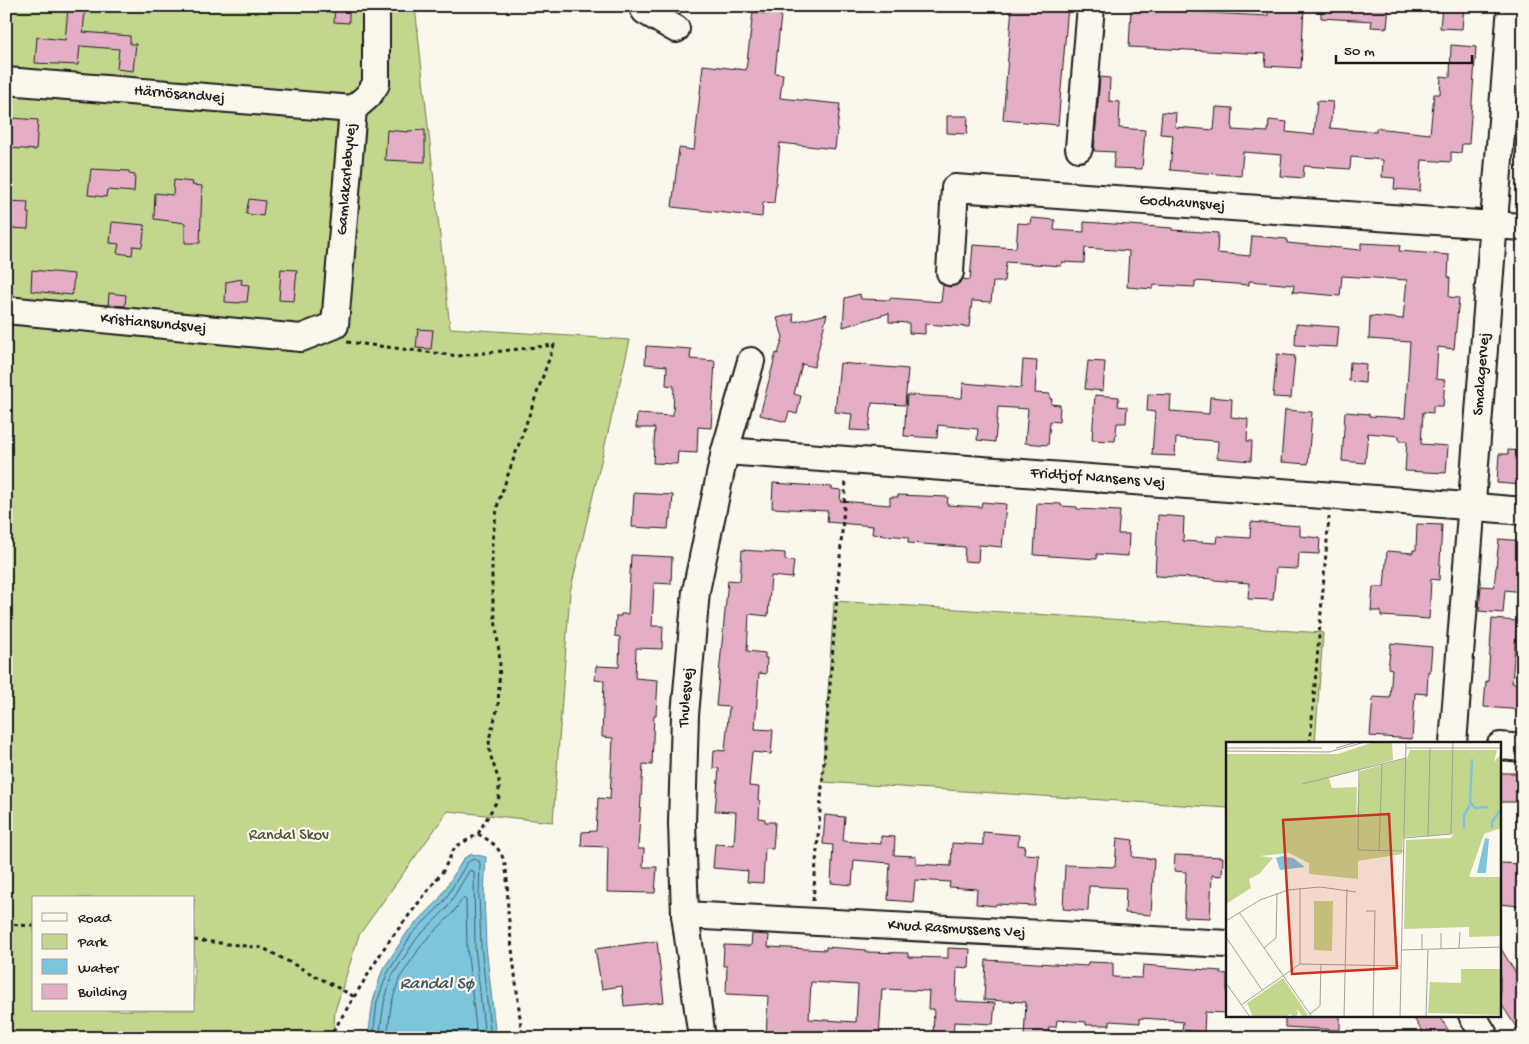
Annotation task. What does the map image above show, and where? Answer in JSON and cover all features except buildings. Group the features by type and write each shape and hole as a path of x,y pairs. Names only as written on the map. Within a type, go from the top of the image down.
{"street":[{"name":"Gamlakarlebyvej","path":"335,325 353,109 368,96 376,84 376,6"},
{"path":"642,6 645,11 676,28"},
{"path":"1080,148 1092,6"},
{"name":"Smalagervej","path":"1453,742 1511,6"},
{"name":"Härnösandvej","path":"6,80 353,109"},
{"name":"Godhavnsvej","path":"950,272 955,188 1493,224"},
{"path":"1493,224 1523,227"},
{"name":"Kristiansundsvej","path":"6,310 301,338 335,325"},
{"name":"Thulesvej","path":"702,1038 685,914 682,823 685,715 696,591 724,451 751,361"},
{"name":"Fridtjof Nansens Vej","path":"724,451 1523,511"},
{"path":"1502,746 1523,748"},
{"name":"Knud Rasmussens Vej","path":"685,914 1226,944"},
{"path":"1473,1016 1486,1038"}],"path":[{"path":"329,1038 386,945 443,871 455,847 478,834 499,797 499,781 490,754 489,739 498,707 500,661 492,592 492,541 498,503 554,345 458,356 348,342 335,325"},
{"path":"812,921 848,460"},
{"path":"1310,742 1331,496"},
{"path":"478,834 492,842 502,854 506,871 508,911 522,1038"},
{"path":"6,924 32,926"},
{"path":"195,940 263,948 354,997"}],"green space":[{"name":"Randal Skov","path":"6,6 415,6 450,328 630,340 570,592 553,822 448,811 359,935 335,1011 333,1038 6,1038 6,323 95,332 6,307"},
{"path":"834,601 1323,633 1315,742 1226,742 1226,808 822,782"}],"water":[{"name":"Randal Sø","path":"472,854 486,857 484,894 486,946 496,1038 368,1038 373,1001 382,971 408,931 438,901 464,858"}]}
